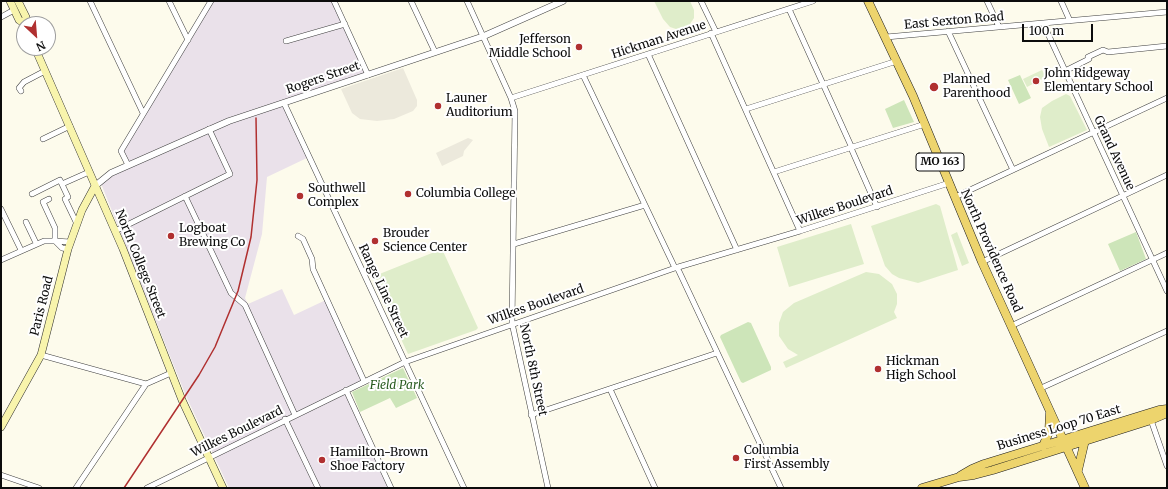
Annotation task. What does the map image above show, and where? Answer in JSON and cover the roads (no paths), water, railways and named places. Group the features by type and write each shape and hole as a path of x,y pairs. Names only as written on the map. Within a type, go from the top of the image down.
{"main road":[{"path":"10,1 19,20 25,24 26,17 18,1"},
{"name":"North Providence Road","path":"868,1 925,124 982,262 1085,488"},
{"name":"North College Street","path":"38,56 115,230 171,373 223,488"},
{"name":"Paris Road","path":"1,427 41,355 69,245 95,186"},
{"name":"Business Loop 70 East","path":"959,476 974,475 1159,410 1167,409"},
{"path":"1043,446 1049,432 1050,413"},
{"name":"Business Loop 70 East","path":"922,488 959,476 984,464 1043,446 1085,440 1151,420 1167,413"},
{"path":"1078,471 1085,440"}],"street":[{"path":"90,1 143,113"},
{"path":"169,1 188,40"},
{"path":"128,165 121,151 211,1"},
{"path":"334,1 368,75"},
{"path":"411,1 435,52"},
{"name":"North 8th Street","path":"467,1 484,36 511,98 515,111 512,323 548,488"},
{"name":"Rogers Street","path":"95,186 111,173 209,129 484,36 563,1"},
{"path":"701,1 746,109 800,231"},
{"name":"Hickman Avenue","path":"511,98 813,1"},
{"path":"987,1 999,27"},
{"path":"1061,1 1070,21"},
{"path":"789,9 877,206"},
{"path":"1,17 14,10"},
{"name":"East Sexton Road","path":"886,37 1167,12"},
{"name":"Grand Avenue","path":"1043,23 1167,291"},
{"path":"286,41 345,24"},
{"path":"948,31 1013,170"},
{"path":"1065,71 1089,59 1088,57 1104,50 1108,52 1167,46"},
{"path":"648,54 737,250"},
{"path":"746,109 897,61"},
{"path":"21,91 19,88 24,82 45,71"},
{"path":"583,75 781,488"},
{"path":"955,197 1167,98"},
{"name":"Range Line Street","path":"284,103 464,488"},
{"path":"774,172 925,124"},
{"path":"43,139 70,126"},
{"path":"115,230 230,174 209,129"},
{"path":"62,184 89,172"},
{"path":"982,262 1167,175"},
{"path":"32,194 60,180 68,197 65,199 77,224"},
{"name":"Wilkes Boulevard","path":"147,488 405,362 512,323 676,267 800,231 949,183"},
{"path":"185,196 230,294 245,305 295,415"},
{"path":"49,199 43,202 55,228 55,242"},
{"path":"514,244 645,205"},
{"path":"1,209 21,250"},
{"path":"26,222 36,243"},
{"path":"298,236 303,240 312,259 313,268 364,381"},
{"path":"1,260 36,243 44,241 69,245"},
{"path":"1011,326 1167,253"},
{"path":"1039,389 1167,331"},
{"path":"532,415 717,353"},
{"path":"41,355 146,384"},
{"path":"76,488 146,384 171,373"},
{"path":"610,388 656,488"},
{"path":"346,390 391,488"},
{"path":"286,419 318,488"},
{"path":"1151,420 1167,466"},
{"path":"1,475 39,488"}],"railway":[{"path":"124,488 199,375 215,347 238,291 251,237 257,180 256,118"}],"place":[{"name":"Jefferson Middle School","path":"579,47"},
{"name":"John Ridgeway Elementary School","path":"1036,81"},
{"name":"Planned Parenthood","path":"934,87"},
{"name":"Launer Auditorium","path":"438,106"},
{"name":"Columbia College","path":"408,194"},
{"name":"Southwell Complex","path":"300,196"},
{"name":"Logboat Brewing Co","path":"171,236"},
{"name":"Brouder Science Center","path":"375,241"},
{"name":"Hickman High School","path":"878,369"},
{"name":"Columbia First Assembly","path":"736,458"},
{"name":"Hamilton-Brown Shoe Factory","path":"322,460"}],"park label":[{"name":"Field Park","path":"397,386"}]}
